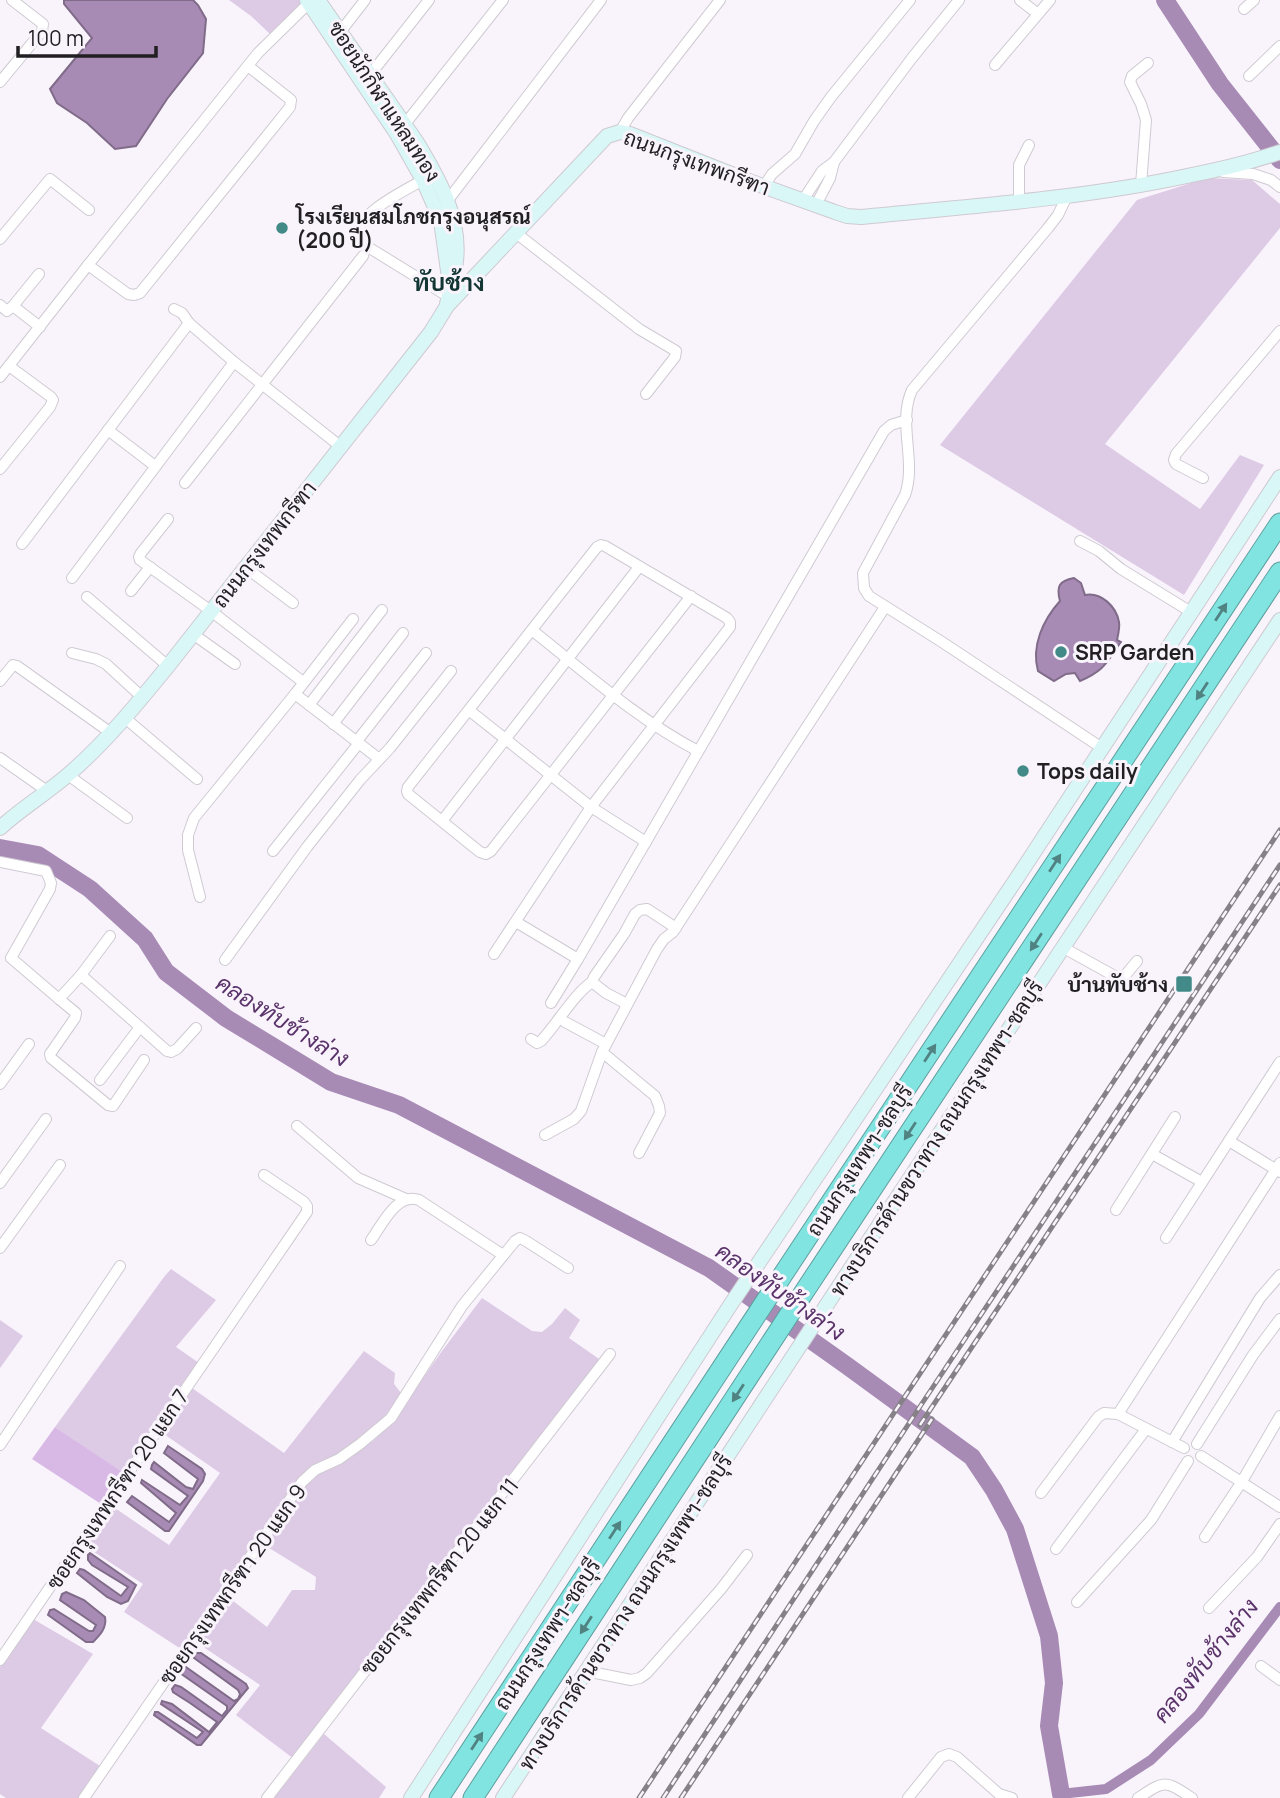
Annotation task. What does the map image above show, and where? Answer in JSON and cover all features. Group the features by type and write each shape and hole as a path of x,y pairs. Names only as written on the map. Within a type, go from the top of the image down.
{"highway":[{"name":"ถนนกรุงเทพฯ-ชลบุรี","path":"439,1798 1280,523"},
{"name":"ถนนกรุงเทพฯ-ชลบุรี","path":"473,1798 1280,572"}],"main road":[{"name":"ซอยนักกีฬาแหลมทอง","path":"312,1 341,31 401,129 441,221 449,296"},
{"name":"ซอยนักกีฬาแหลมทอง","path":"312,1 401,129 426,158 447,200 454,220 457,242 449,296"},
{"name":"ถนนกรุงเทพกรีฑา","path":"6,823 68,775 125,718 431,332 449,296 516,233 607,136 620,132 630,134 809,203 847,216 861,217 1067,196 1142,185 1251,163 1280,152"},
{"path":"411,1798 731,1304 1280,477"},
{"name":"ทางบริการด้านขวาทาง ถนนกรุงเทพฯ-ชลบุรี","path":"503,1798 1280,620"}],"street":[{"path":"0,82 44,27 12,0"},
{"path":"341,31 365,0"},
{"path":"370,75 429,0"},
{"path":"401,129 503,0"},
{"path":"447,200 601,0"},
{"path":"620,132 720,0"},
{"path":"764,186 772,174 795,154 821,111 910,0"},
{"path":"809,203 830,178 834,162 958,0"},
{"path":"1020,0 1038,14"},
{"path":"995,65 1050,0"},
{"path":"1244,9 1254,0"},
{"path":"0,377 248,66 271,39 312,1"},
{"path":"1249,76 1280,46"},
{"path":"1142,185 1146,120 1130,82 1132,76 1148,63"},
{"path":"88,265 128,294 140,292 264,140 290,107 291,100 248,66"},
{"path":"1019,201 1019,165 1029,145"},
{"path":"1217,170 1253,174 1271,180 1280,187"},
{"path":"0,239 50,178 89,210"},
{"path":"424,180 386,201 361,223 355,238 449,296"},
{"path":"1067,196 1048,228 912,390 907,420 909,484 863,573 864,588 869,597 944,643 1102,748"},
{"path":"516,233 639,329 676,351 675,357 646,394"},
{"path":"184,484 363,256"},
{"path":"39,274 5,310 40,327"},
{"path":"174,309 182,313 262,385 341,446"},
{"path":"22,544 190,323"},
{"path":"1203,478 1176,464 1175,454 1280,331"},
{"path":"72,578 234,362"},
{"path":"0,469 53,400 9,366"},
{"path":"551,1003 884,430 907,420"},
{"path":"108,430 155,466"},
{"path":"168,519 139,557 140,560 303,682"},
{"path":"1080,541 1191,612"},
{"path":"494,954 591,807 730,627 730,622 691,596 605,546 597,547 407,791 480,852 491,852 691,596"},
{"path":"131,591 150,567"},
{"path":"245,567 293,603"},
{"path":"442,821 639,567"},
{"path":"87,597 168,666"},
{"path":"545,1135 575,1119 581,1111 604,1048 657,949 676,928 885,607"},
{"path":"309,705 382,610"},
{"path":"200,897 188,850 188,835 194,818 353,619"},
{"path":"533,631 653,725 698,751"},
{"path":"333,724 403,633"},
{"path":"193,634 235,664"},
{"path":"72,653 106,664 142,697"},
{"path":"273,851 426,653"},
{"path":"0,681 10,667 17,666 111,733"},
{"path":"225,960 307,847 450,671"},
{"path":"295,694 378,758"},
{"path":"470,711 591,807 646,842"},
{"path":"125,718 197,779"},
{"path":"0,758 47,791"},
{"path":"68,775 127,818"},
{"path":"0,862 41,869 49,874 50,889 11,958 76,1013 50,1054 51,1058 108,1105 113,1106 144,1060"},
{"path":"531,1039 537,1043 541,1041 584,987 592,982 640,910 647,909 676,928"},
{"path":"516,922 578,959"},
{"path":"59,999 110,936"},
{"path":"1062,947 1120,979 1136,961"},
{"path":"81,975 167,1051 177,1049 196,1028"},
{"path":"592,982 627,1004"},
{"path":"565,1022 604,1048 655,1096 660,1113 639,1153"},
{"path":"100,1080 139,1027"},
{"path":"0,1084 29,1044"},
{"path":"1166,1238 1280,1062"},
{"path":"1116,1210 1175,1117"},
{"path":"2,1176 46,1119"},
{"path":"297,1126 358,1178 406,1199"},
{"path":"1118,1414 1279,1168 1229,1141"},
{"path":"1152,1154 1202,1182"},
{"path":"0,1248 60,1165"},
{"name":"ซอยกรุงเทพกรีฑา 20 แยก 7","path":"0,1660 307,1212 304,1202 264,1175"},
{"path":"371,1240 394,1208 412,1197 503,1255"},
{"name":"ซอยกรุงเทพกรีฑา 20 แยก 9","path":"84,1798 302,1482 315,1470 339,1459 360,1444 391,1418 462,1306 515,1241 520,1238 568,1268"},
{"path":"0,1446 120,1266"},
{"path":"1172,1442 1260,1298 1280,1275"},
{"path":"1197,1444 1253,1355 1280,1319"},
{"name":"ซอยกรุงเทพกรีฑา 20 แยก 11","path":"267,1798 610,1354"},
{"path":"1041,1493 1098,1417 1104,1413 1118,1414 1184,1448"},
{"path":"1205,1537 1241,1483 1280,1416"},
{"path":"1056,1549 1146,1429"},
{"path":"1188,1461 1183,1455 1184,1448 1189,1443 1197,1444 1201,1449 1201,1456"},
{"path":"1201,1456 1280,1507"},
{"path":"1188,1461 1195,1461 1201,1456"},
{"path":"1077,1602 1152,1520 1188,1461"},
{"path":"1209,1608 1258,1557 1280,1524"},
{"path":"586,1671 631,1680 648,1673 747,1555"},
{"path":"1261,1666 1280,1680"},
{"path":"908,1798 941,1757 949,1754 957,1758 997,1796 1012,1798"},
{"path":"1138,1798 1159,1784 1167,1783 1191,1798"}],"shaded area":[{"path":"64,0 193,0 206,19 203,53 167,99 136,146 115,149 87,123 57,103 50,89 92,38 64,4"},
{"path":"229,0 307,0 309,3 295,9 270,34"},
{"path":"1207,178 1252,180 1280,204 1280,228 1105,444 1200,509 1240,455 1264,465 1184,595 940,445 1137,200"},
{"path":"1074,578 1081,583 1085,595 1102,598 1111,606 1119,622 1117,640 1121,642 1095,673 1080,681 1075,673 1066,674 1054,681 1038,671 1037,643 1048,616 1060,601 1060,585"},
{"path":"171,1269 216,1300 176,1347 199,1363 123,1472 55,1427"},
{"path":"482,1298 532,1331 542,1332 565,1308 580,1320 569,1338 602,1361 294,1759 236,1715 260,1685 196,1642 226,1599 233,1601 267,1627 292,1590 315,1590 316,1577 266,1546 308,1481 373,1441 393,1421"},
{"path":"0,1320 23,1336 0,1368"},
{"path":"364,1351 395,1373 394,1384 401,1393 374,1429 347,1449 308,1470 277,1509 181,1649 124,1612 143,1584 85,1546 112,1506 169,1545 220,1473 161,1432 192,1388 284,1453"},
{"path":"55,1427 123,1472 101,1504 32,1459"},
{"path":"168,1446 202,1469 205,1474 169,1531 165,1531 127,1502 132,1496 169,1522 176,1513 141,1483 142,1480 180,1505 188,1496 151,1469 154,1462 186,1487 193,1489 198,1479 164,1453"},
{"path":"90,1553 136,1585 128,1601 121,1604 107,1597 77,1573 80,1569 84,1570 121,1596 128,1587 92,1565 88,1560"},
{"path":"66,1592 84,1600 105,1617 104,1628 93,1642 86,1642 48,1615 50,1610 54,1609 93,1631 96,1625 60,1600"},
{"path":"33,1619 93,1654 41,1728 100,1766 78,1798 6,1798 0,1794 0,1667"},
{"path":"196,1653 201,1653 248,1688 201,1745 197,1745 154,1715 158,1712 197,1738 203,1732 161,1704 162,1701 172,1704 209,1732 217,1722 173,1692 175,1685 222,1716 227,1710 227,1706 180,1673 186,1667 234,1701 238,1699 238,1690 194,1658"},
{"path":"324,1734 386,1787 379,1798 274,1798"}],"waterway":[{"path":"1165,0 1220,84 1280,160"},
{"name":"คลองทับช้างล่าง","path":"0,848 38,855 90,889 145,939 166,972 226,1018 331,1082 399,1105 709,1268 972,1457 1015,1529 1049,1636 1054,1683 1049,1726 1061,1794"},
{"name":"คลองทับช้างล่าง","path":"1061,1794 1106,1789 1151,1760 1199,1714 1280,1607"}],"railway":[{"path":"639,1798 1280,830"},
{"path":"663,1798 1280,865"},
{"path":"920,1425 1280,885"},
{"path":"681,1798 932,1419"}],"place":[{"name":"โรงเรียนสมโภชกรุงอนุสรณ์ (200 ปี)","path":"282,228"},
{"name":"SRP Garden","path":"1061,652"},
{"name":"Tops daily","path":"1023,771"},
{"name":"บ้านทับช้าง","path":"1184,984"}],"district":[{"name":"ทับช้าง","path":"449,281"}]}
